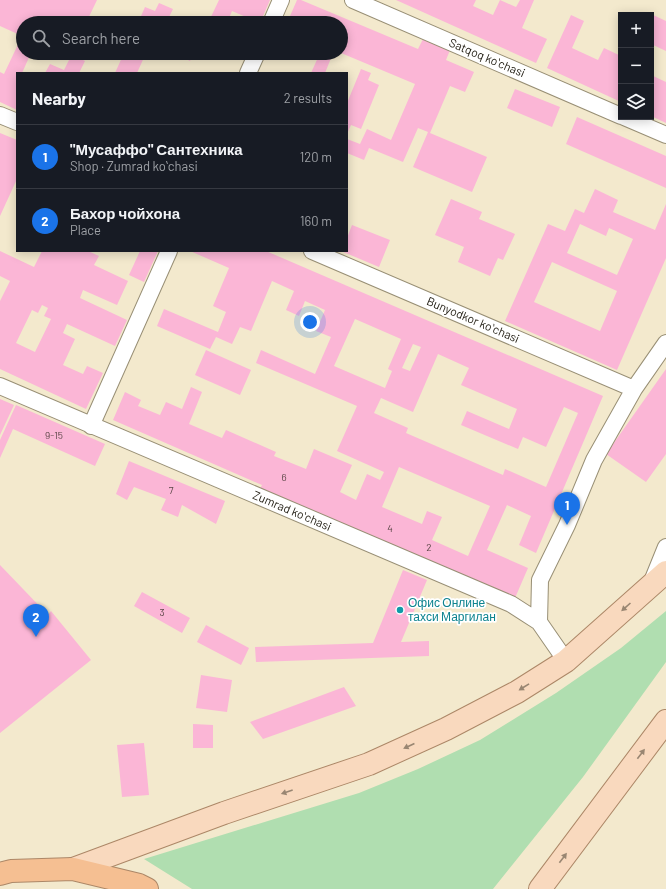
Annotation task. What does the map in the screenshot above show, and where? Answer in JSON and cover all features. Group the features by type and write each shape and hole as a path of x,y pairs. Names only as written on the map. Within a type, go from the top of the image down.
{"highway":[{"path":"4,872 73,869 139,885 147,889"}],"main road":[{"path":"73,869 224,813 369,764 446,728 517,692 566,661 659,578"},
{"path":"540,889 666,721"}],"street":[{"path":"274,16 281,0"},
{"name":"Satqoq koʻchasi","path":"353,0 618,115"},
{"path":"248,72 254,60"},
{"path":"0,115 16,122"},
{"path":"631,120 666,135"},
{"path":"91,426 168,252"},
{"name":"Bunyodkor koʻchasi","path":"314,252 634,389"},
{"path":"539,622 540,580 567,525 594,460 634,389 666,343"},
{"name":"Zumrad koʻchasi","path":"0,386 511,604 539,622 566,661"},
{"path":"659,578 666,546"}],"green space":[{"path":"666,611 666,662 583,777 493,889 192,889 144,859 359,793 418,769 480,740 556,693 621,648"}],"building":[{"path":"0,0 97,0 89,16 16,16 16,33 0,26"},
{"path":"219,0 270,0 263,16 244,16 232,11 230,16 211,16"},
{"path":"297,0 301,0 339,16 290,16"},
{"path":"396,0 476,0 473,6 493,15 500,0 516,7 520,0 534,0 522,28 547,39 536,63"},
{"path":"159,3 173,9 170,16 141,16 145,7 155,11"},
{"path":"571,15 584,21 572,48 598,60 604,48 618,55 618,101 547,68"},
{"path":"654,15 666,21 666,51 654,45"},
{"path":"348,20 418,49 423,39 450,50 446,60 474,72 465,92 450,86 430,133 487,157 472,192 413,167 428,132 418,128 403,162 369,148 364,160 348,153 348,139 360,144 367,129 391,140 415,84 348,56"},
{"path":"16,49 16,60 28,60 22,72 16,72 16,110 0,102 0,72 4,74"},
{"path":"69,60 85,61 80,72 46,72 50,64 64,70"},
{"path":"121,60 143,60 137,72 115,72"},
{"path":"317,60 330,60 325,72 311,72"},
{"path":"361,69 371,73 368,80 379,85 361,129 351,125 348,132 348,101"},
{"path":"654,76 666,82 666,123 654,117"},
{"path":"515,89 560,107 552,127 507,108"},
{"path":"577,117 666,156 666,188 566,144"},
{"path":"0,133 16,140 16,181 0,216"},
{"path":"595,189 618,200 613,212 655,230 666,204 666,258 617,370 505,321 548,224 565,231 575,209 584,213","holes":["580,224 606,236 609,228 633,239 617,275 567,253","552,262 617,291 600,331 534,302"]},
{"path":"451,199 482,212 479,219 515,234 503,260 498,258 490,276 458,262 464,247 435,235"},
{"path":"352,225 390,240 379,267 343,252 348,252 348,235"},
{"path":"0,251 34,267 42,252 90,252 99,256 94,265 128,281 117,305 83,290 80,298 127,320 115,346 67,324 63,333 75,339 63,365 83,374 87,366 103,373 86,409 0,369 0,301 10,281 0,276","holes":["42,305 48,308 44,316 51,319 35,352 16,343 32,310 38,313"]},
{"path":"140,252 158,252 144,282 129,275"},
{"path":"192,252 268,252 603,396 536,553 519,545 531,516 507,505 487,550 528,568 515,598 260,489 262,485 113,420 125,392 141,400 138,406 160,415 166,402 182,409 191,387 202,392 189,424 222,438 226,430 276,452 274,456 306,469 314,449 352,465 340,492 356,500 367,474 380,480 384,472 337,451 357,406 256,363 261,350 315,374 331,337 316,331 325,310 305,301 299,316 286,310 294,291 272,281 251,331 240,327 232,344 216,337 210,349 157,326 164,309 218,332 226,312 213,306 229,268","holes":["355,319 401,339 388,369 392,371 385,388 334,366","413,344 421,347 410,371 402,368","438,354 469,368 461,385 517,409 509,429 467,411 461,425 518,449 523,437 546,447 564,407 578,413 546,487 505,469 503,475 406,433 408,428 374,413 381,398 413,412","399,467 490,506 468,556 432,540 442,517 427,511 422,524 382,507"]},
{"path":"206,350 251,370 240,395 195,375"},
{"path":"666,369 666,454 646,482 606,454"},
{"path":"0,399 14,405 0,435"},
{"path":"16,405 105,444 95,466 13,429 0,458 0,440"},
{"path":"129,461 225,501 216,524 182,505 178,517 161,510 166,499 134,487 127,500 116,494"},
{"path":"0,565 48,615 51,611 91,660 0,733"},
{"name":"Офис Онлине тахси Маргилан","path":"403,570 427,580 401,642 429,641 429,656 256,662 255,647 373,643"},
{"path":"142,592 190,618 182,633 134,606"},
{"path":"206,625 249,648 241,665 197,642"},
{"path":"201,675 232,680 227,712 196,708"},
{"path":"344,687 356,706 263,739 250,722"},
{"path":"193,724 213,725 213,748 193,748"},
{"path":"144,743 149,795 122,797 117,745"}],"place":[{"name":"\"Мусаффо\" Сантехника","path":"567,525"},
{"name":"Офис Онлине тахси Маргилан","path":"400,610"},
{"name":"Бахор чойхона","path":"36,637"}]}
